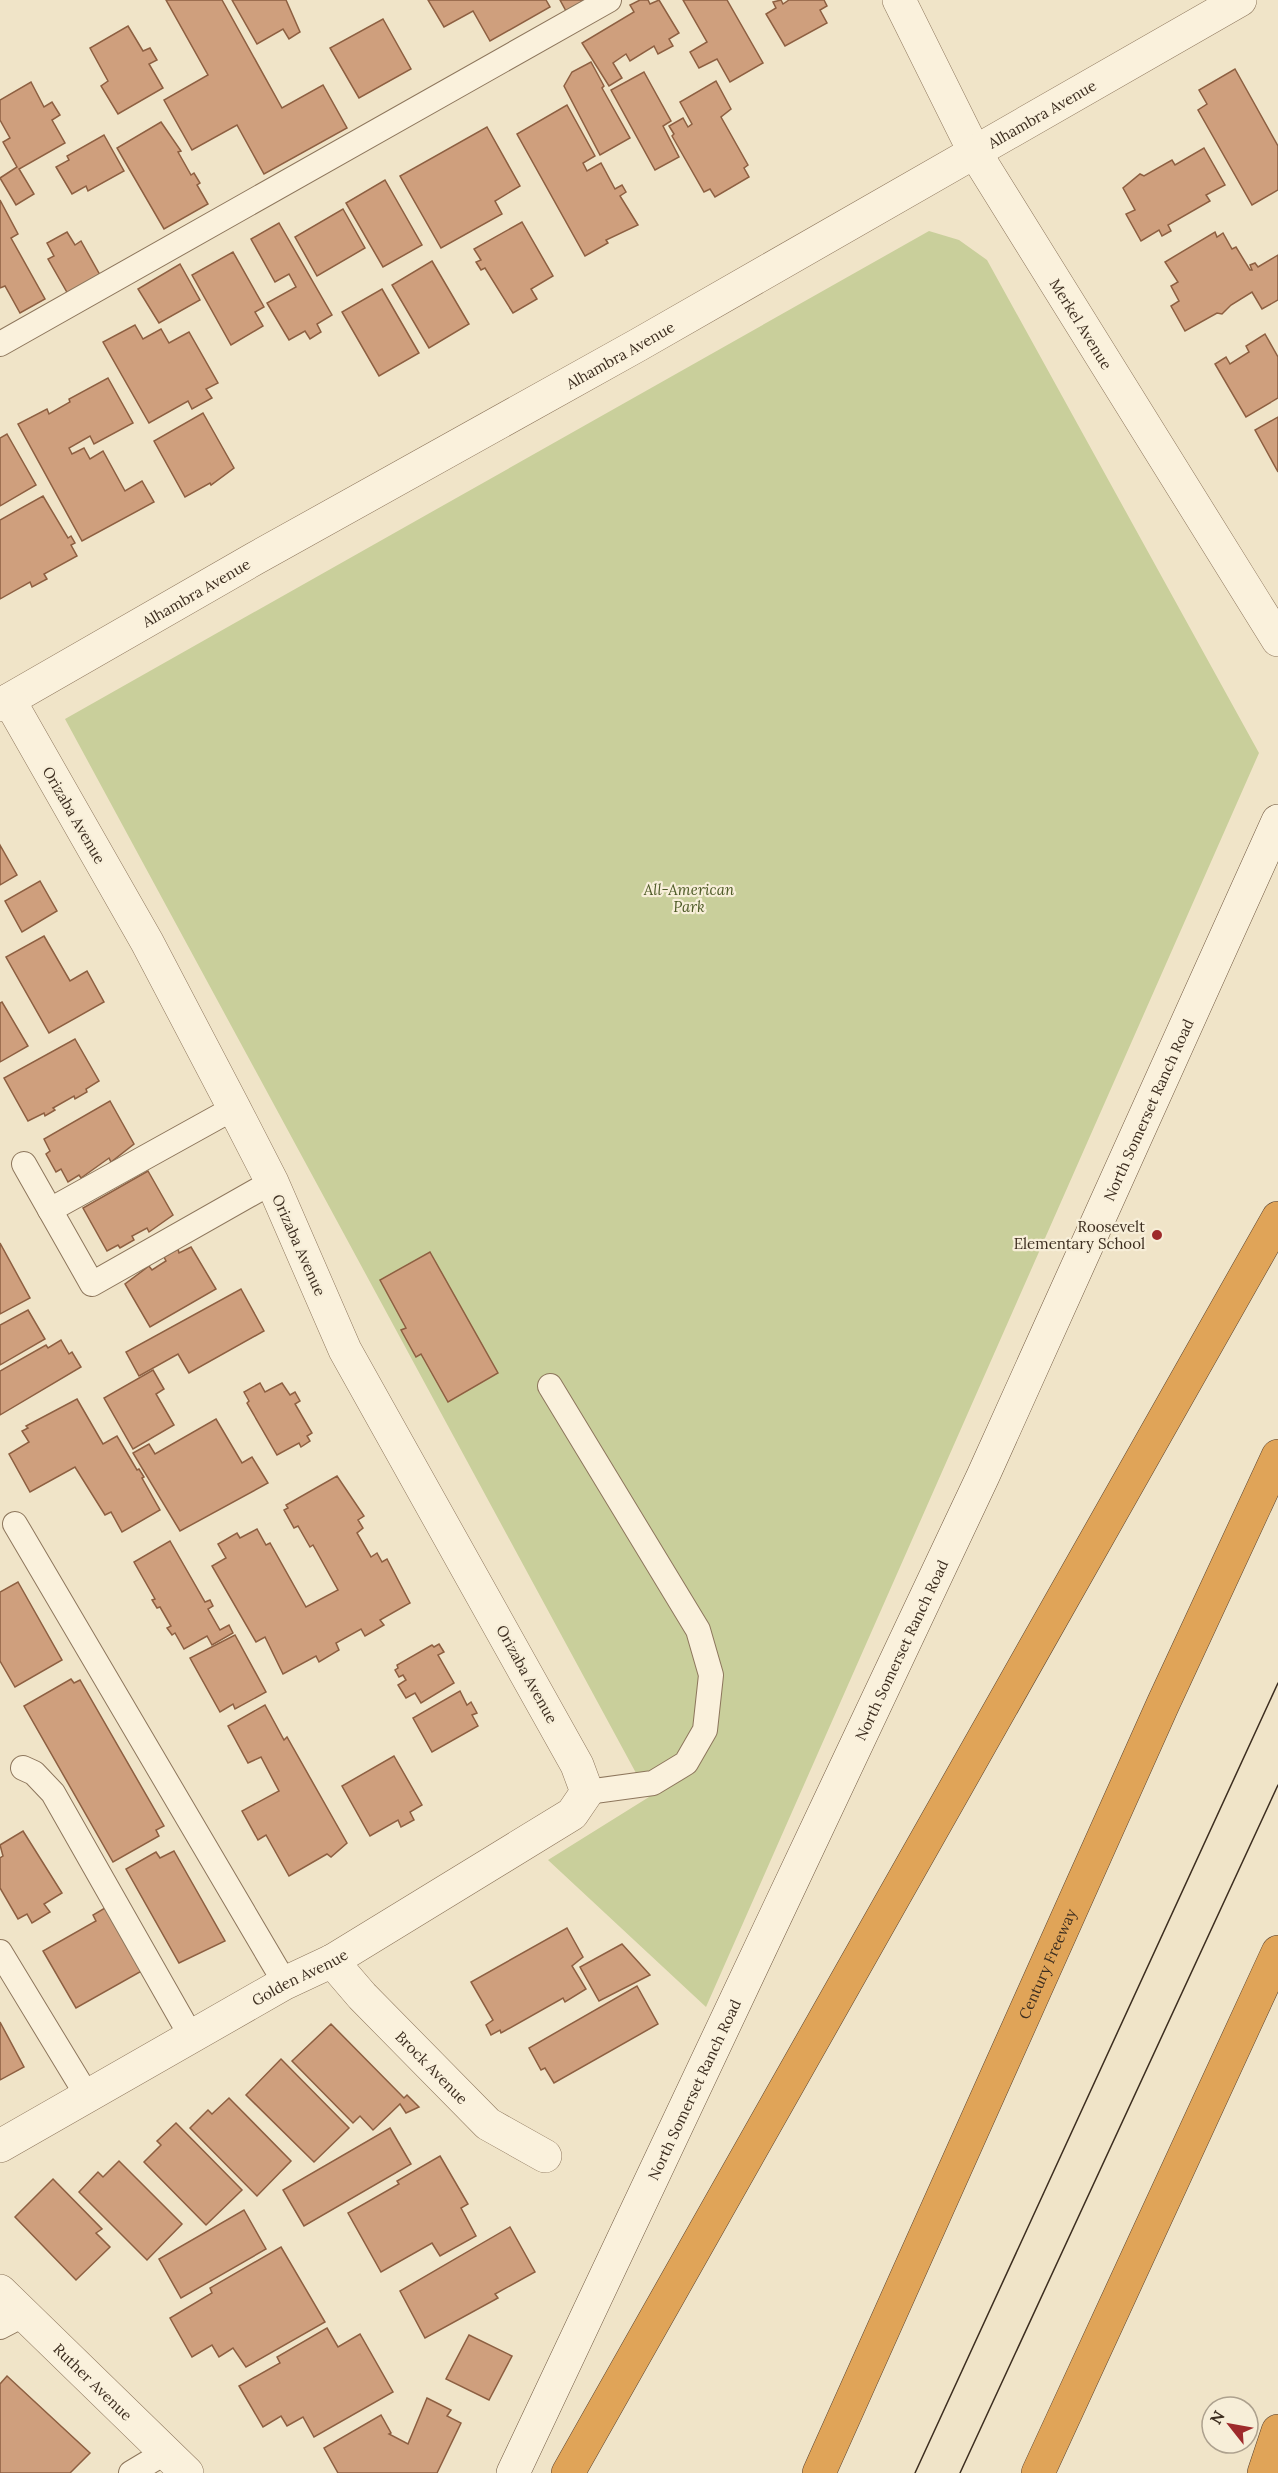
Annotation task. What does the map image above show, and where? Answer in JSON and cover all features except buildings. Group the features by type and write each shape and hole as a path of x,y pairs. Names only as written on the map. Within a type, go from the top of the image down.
{"highway":[{"path":"568,2473 1278,1218"},
{"name":"Century Freeway","path":"819,2473 1163,1704 1278,1456"},
{"path":"1038,2473 1278,1952"},
{"path":"1264,2473 1278,2431"}],"street":[{"name":"Merkel Avenue","path":"899,0 974,150 1278,640"},
{"name":"Alhambra Avenue","path":"4,703 254,559 638,345 974,150 1240,0"},
{"name":"Orizaba Avenue","path":"4,703 147,942 272,1182 345,1350 571,1755 587,1792"},
{"name":"North Somerset Ranch Road","path":"513,2473 983,1476 1278,821"},
{"name":"Golden Avenue","path":"0,2146 285,1983 332,1961 572,1814 587,1792"},
{"name":"Brock Avenue","path":"332,1961 362,1996 488,2124 545,2156"},
{"name":"Ruther Avenue","path":"0,2291 11,2321 176,2462"}],"lane":[{"path":"0,344 609,0"},
{"path":"50,1210 234,1108"},
{"path":"24,1164 92,1284 272,1182"},
{"path":"550,1386 698,1630 711,1675 705,1730 686,1762 653,1783 587,1792"},
{"path":"15,1524 285,1983"},
{"path":"23,1768 34,1773 53,1793 191,2036"},
{"path":"0,1953 88,2097"},
{"path":"131,2473 176,2462"}],"green space":[{"name":"All-American Park","path":"929,231 959,240 987,260 1259,753 706,2007 548,1860 649,1797 65,719"}],"tram line":[{"path":"915,2473 1278,1683"},
{"path":"960,2473 1278,1785"}],"place":[{"name":"Roosevelt Elementary School","path":"1157,1235"}]}
